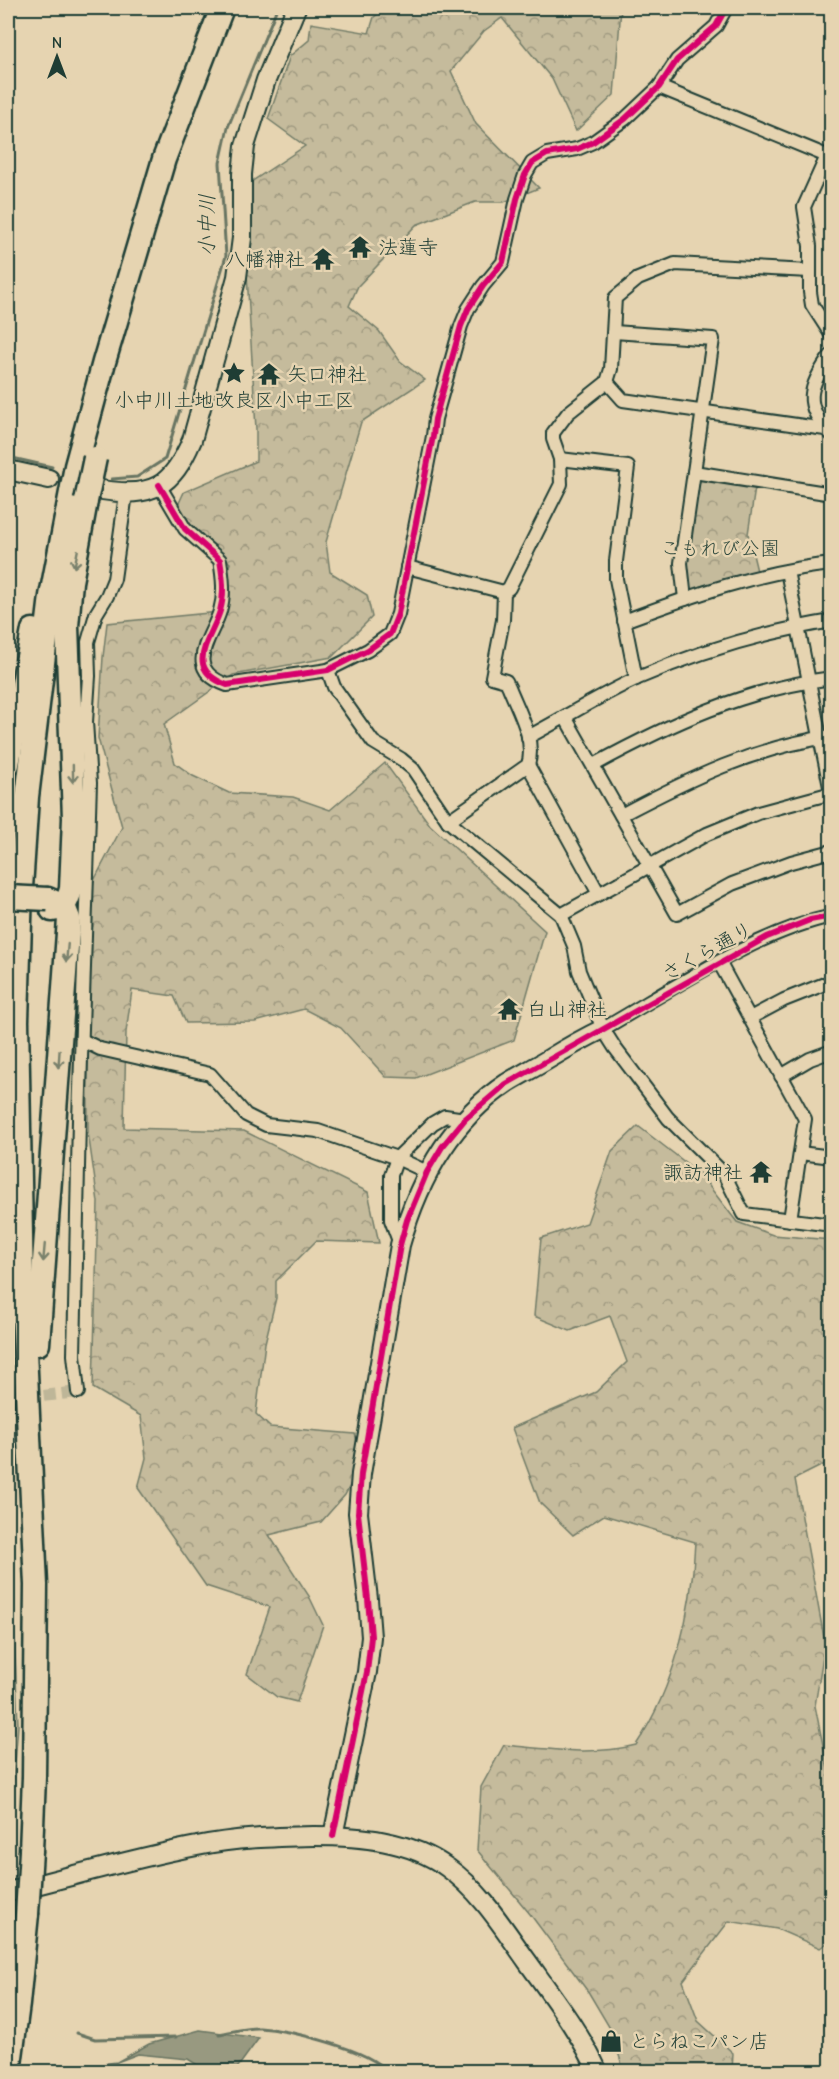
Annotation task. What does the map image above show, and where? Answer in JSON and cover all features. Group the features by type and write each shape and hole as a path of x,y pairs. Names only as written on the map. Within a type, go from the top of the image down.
{"highway":[{"path":"8,764 52,527 81,411 166,127 214,8"},
{"path":"36,1585 22,1287 17,1111 21,888 27,797 51,596 76,466 164,159 222,8"},
{"path":"8,910 53,905 69,899 71,889 74,818 68,626 71,582 94,496 95,458 118,317"},
{"path":"36,1685 17,1287 10,1020 19,807 30,699 68,463"},
{"path":"8,897 53,905 69,919 38,1331 39,1516 31,1851 27,1914 9,2072"},
{"path":"8,1208 17,1287"}],"street":[{"path":"94,496 149,490 173,474 184,459 200,414 237,277 242,237 242,174 245,146 266,80 296,8"},
{"path":"159,485 185,530 220,560 224,594 202,655 204,666 216,680 227,685 328,670 368,650 390,634 398,614 435,418 461,326 468,309 503,262 509,227 525,175 532,163 547,154 577,149 593,142 625,119 659,87 677,60 716,26 726,8"},
{"path":"659,87 829,157 804,207 810,246 812,305 831,336"},
{"path":"448,821 528,765 531,756 528,738 506,681 492,676 503,620 504,592 561,484 560,459 553,433 568,413 607,382 611,369 615,298 638,279 675,264 810,270"},
{"path":"614,332 713,339 681,563 685,599"},
{"path":"828,432 812,411 811,401 815,378 831,354"},
{"path":"607,382 623,400 702,410 828,432"},
{"path":"560,459 628,467 616,561 616,579 636,679"},
{"path":"8,470 49,479"},
{"path":"694,472 831,494"},
{"path":"78,1392 74,1354 90,783 86,722 89,676 88,642 96,614 114,579 126,494"},
{"path":"624,621 726,585 831,564"},
{"path":"407,567 504,592"},
{"path":"561,915 707,834 758,813 831,794 826,736 809,681 788,571"},
{"path":"528,738 636,679 722,646 799,626 831,621"},
{"path":"328,670 334,687 373,742 401,759 412,770 448,821 561,915 574,946 579,971 603,1029 668,1118 724,1174 744,1214 831,1225"},
{"path":"594,765 694,714 735,699 831,678"},
{"path":"565,717 677,914 732,884 791,862 831,851"},
{"path":"621,815 721,765 789,744 826,736"},
{"path":"528,765 599,894"},
{"name":"さくら通り","path":"603,1029 767,937 810,920 831,916"},
{"path":"719,962 805,1119 790,1220"},
{"path":"750,1018 784,1000 831,981"},
{"path":"333,1836 367,1672 371,1637 358,1513 361,1474 400,1245 407,1220 427,1172 442,1147 465,1119 506,1084 603,1029"},
{"path":"82,1040 100,1049 210,1074 246,1115 266,1125 318,1131 397,1158 427,1172"},
{"path":"781,1076 810,1059 831,1051"},
{"path":"400,1245 391,1220 391,1175 397,1158 433,1123 445,1116 465,1119"},
{"path":"800,1153 831,1157"},
{"path":"8,1892 197,1846 256,1838 333,1836 392,1843 423,1853 448,1868 480,1899 501,1924 565,2014 598,2072"}],"green space":[{"path":"621,8 614,95 576,131 552,79 502,18 484,31 451,71 476,124 539,188 504,202 475,202 416,225 358,286 349,306 379,331 400,361 425,380 361,422 326,542 330,572 367,595 372,617 332,657 233,675 164,724 175,763 193,776 229,793 293,797 330,810 385,763 430,825 545,931 514,1040 416,1078 386,1077 341,1028 304,1009 255,1022 186,1023 174,996 132,990 126,1032 124,1128 244,1131 368,1192 379,1243 316,1241 276,1281 276,1298 265,1343 256,1414 270,1427 355,1434 363,1461 345,1495 321,1522 269,1535 309,1596 323,1625 297,1702 277,1697 247,1674 270,1607 206,1586 138,1488 146,1458 141,1416 93,1388 98,1202 88,1132 87,894 122,827 98,738 103,657 107,623 219,612 230,563 174,514 184,492 256,461 242,188 305,146 268,119 290,56 309,40 311,23 369,33 374,17 385,9"},
{"name":"こもれび公園","path":"699,480 755,488 748,534 757,571 690,589 687,562"},
{"path":"638,1126 699,1173 737,1222 773,1235 831,1240 831,1461 795,1479 825,1643 815,1706 831,1784 831,1940 820,1948 777,1929 729,1921 683,1981 698,2021 733,2053 732,2071 624,2071 611,2030 589,1993 530,1914 477,1850 481,1787 504,1745 587,1751 636,1745 661,1698 679,1648 690,1595 695,1542 604,1515 573,1535 540,1503 512,1428 596,1392 627,1362 610,1316 570,1331 534,1316 541,1238 587,1223 612,1151"},
{"path":"8,1597 13,1604 18,1725 13,1788 8,1788"}],"shaded area":[{"path":"200,2030 259,2038 235,2071 207,2071 188,2059 138,2054 117,2062 149,2044"},
{"path":"117,2062 111,2071 77,2071 78,2067"}],"waterway":[{"name":"小中川","path":"112,479 137,477 165,459 226,256 220,163 228,127 277,8"},
{"name":"小中川","path":"8,457 52,467"},
{"path":"219,2034 255,2028 289,2032 347,2048 378,2064 387,2072"},
{"path":"77,2033 95,2039 176,2037"}],"tunnel":[{"path":"8,1400 78,1392"}],"cycle path":[{"path":"159,485 185,529 220,560 223,586 222,605 203,652 206,670 213,678 227,685 328,670 368,650 390,634 398,614 435,419 461,326 468,309 483,286 503,262 517,199 525,175 532,163 547,154 577,149 593,142 625,119 659,87 677,60 716,26 726,8"},
{"path":"333,1836 367,1672 371,1637 358,1513 361,1474 400,1245 407,1220 427,1172 442,1147 465,1119 506,1084 767,937 810,920 832,916"}],"place":[{"name":"法蓮寺","path":"360,247"},
{"name":"八幡神社","path":"323,259"},
{"name":"小中川土地改良区小中工区","path":"234,373"},
{"name":"矢口神社","path":"269,374"},
{"name":"白山神社","path":"509,1009"},
{"name":"諏訪神社","path":"761,1172"},
{"name":"とらねこパン店","path":"611,2041"}]}
